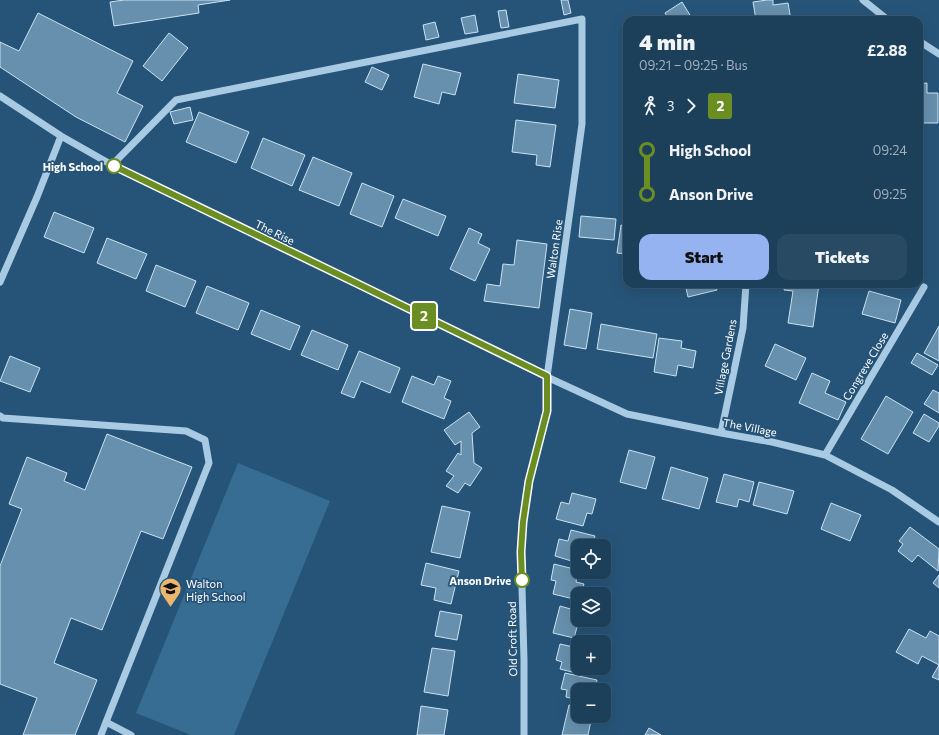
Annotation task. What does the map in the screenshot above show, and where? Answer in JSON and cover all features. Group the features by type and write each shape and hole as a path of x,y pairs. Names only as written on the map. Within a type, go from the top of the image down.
{"street":[{"path":"863,0 883,16"},
{"name":"Walton Rise","path":"112,165 176,100 582,19 582,124 547,376"},
{"path":"923,44 939,54"},
{"name":"The Rise","path":"0,96 61,136 112,165 547,376"},
{"path":"0,282 37,197 61,136"},
{"name":"Congreve Close","path":"825,455 924,287"},
{"name":"Village Gardens","path":"721,433 743,328 746,288"},
{"name":"The Village","path":"547,376 627,414 772,442 825,455 892,490 939,522"},
{"name":"Old Croft Road","path":"524,735 524,660 521,552 523,522 529,481 547,411 547,376"},
{"path":"0,416 3,418 186,431 205,440 209,463 101,735"},
{"path":"106,722 131,735"}],"shaded area":[{"path":"238,463 330,501 234,735 191,735 136,713"}],"building":[{"path":"124,0 230,0 198,5 199,13 114,26 110,2"},
{"path":"561,0 568,0 571,13 564,15"},
{"path":"773,0 773,5 788,3 790,16 755,16 753,2"},
{"path":"682,2 691,16 667,16 665,13"},
{"path":"506,10 509,27 501,28 498,11"},
{"path":"38,13 133,61 117,93 143,106 125,142 76,117 0,67 0,42 19,51"},
{"path":"475,15 478,32 465,34 461,18"},
{"path":"435,22 439,37 426,40 423,25"},
{"path":"169,33 188,48 162,81 143,66"},
{"path":"423,64 461,73 455,95 442,92 439,104 414,97"},
{"path":"372,67 389,75 382,90 365,82"},
{"path":"518,74 559,80 555,108 514,103"},
{"path":"927,83 927,93 938,93 938,123 923,123 923,84"},
{"path":"190,107 193,120 174,124 170,112"},
{"path":"199,112 249,132 236,163 186,142"},
{"path":"516,120 556,125 550,167 536,165 537,155 512,152"},
{"path":"263,138 305,155 292,186 251,168"},
{"path":"313,157 352,173 339,206 299,190"},
{"path":"362,183 394,196 382,227 350,214"},
{"path":"403,199 446,216 438,236 395,218"},
{"path":"54,212 94,228 84,253 44,237"},
{"path":"581,216 616,219 614,240 579,237"},
{"path":"621,225 623,225 623,254 617,253"},
{"path":"469,228 482,234 478,243 490,249 475,281 450,269"},
{"path":"107,238 147,254 136,279 97,263"},
{"path":"517,240 547,244 539,308 484,301 487,284 500,286 503,264 514,265"},
{"path":"156,265 196,281 185,307 146,291"},
{"path":"207,286 249,303 238,330 196,313"},
{"path":"686,288 716,288 717,290 688,297"},
{"path":"784,288 818,288 813,327 788,323 793,291 784,290"},
{"path":"869,291 901,300 895,323 862,314"},
{"path":"570,309 592,313 586,349 564,345"},
{"path":"261,310 300,326 290,350 251,334"},
{"path":"601,324 657,334 653,358 597,349"},
{"path":"939,326 939,361 924,353"},
{"path":"312,330 348,345 338,370 301,355"},
{"path":"659,338 682,341 681,348 696,351 693,368 678,365 676,376 654,372"},
{"path":"775,344 806,358 796,380 765,366"},
{"path":"359,351 400,368 390,393 361,381 354,398 341,393"},
{"path":"917,353 938,365 932,375 911,363"},
{"path":"10,356 40,368 30,392 0,381"},
{"path":"812,373 830,381 825,393 846,402 838,420 799,403"},
{"path":"412,376 434,385 438,376 451,381 444,398 451,401 444,419 402,402"},
{"path":"933,390 939,393 939,413 924,404"},
{"path":"886,396 913,412 888,454 861,439"},
{"path":"469,412 480,427 472,433 474,463 482,468 470,486 465,483 458,493 446,486 454,476 446,471 458,453 461,455 461,441 455,445 444,430"},
{"path":"924,414 939,423 939,426 929,442 913,433"},
{"path":"107,434 192,467 163,539 141,531 102,630 71,618 54,663 97,680 75,735 23,735 37,698 0,684 0,566 22,509 9,504 27,457 67,473 64,481 85,490"},
{"path":"629,450 655,457 646,489 620,482"},
{"path":"671,467 708,478 699,509 662,499"},
{"path":"724,474 754,482 749,502 739,499 737,507 716,502"},
{"path":"759,482 794,491 787,514 753,505"},
{"path":"572,493 596,499 592,514 587,513 583,526 556,519 561,502 569,504"},
{"path":"831,503 861,515 850,541 821,529"},
{"path":"442,506 470,512 460,558 431,552"},
{"path":"910,527 939,549 938,571 918,555 912,562 898,551 903,544 899,541"},
{"path":"571,530 595,536 594,539 571,539 571,561 555,556 559,539 568,541"},
{"path":"426,563 459,571 451,604 434,600 436,588 421,585"},
{"path":"554,564 571,568 571,579 576,579 576,582 584,584 583,587 571,587 571,598 553,594 556,581 551,580"},
{"path":"939,575 939,588 933,583"},
{"path":"560,606 571,609 571,627 577,627 575,635 571,635 571,637 553,633"},
{"path":"440,611 462,615 457,640 435,636"},
{"path":"909,629 926,638 930,631 939,636 939,665 922,656 918,664 896,652"},
{"path":"560,644 571,646 571,672 560,669 562,662 556,660"},
{"path":"432,648 455,651 448,696 424,692"},
{"path":"939,665 939,680 932,677"},
{"path":"565,673 597,680 596,683 571,683 571,698 566,697 567,690 561,689"},
{"path":"569,705 571,705 571,723 591,723 588,735 562,735"},
{"path":"421,706 448,710 444,735 417,735"},
{"path":"649,728 661,735 645,735"}],"bus line":[{"name":"2","path":"114,166 547,376 547,411 529,481 523,522 521,552 522,580"}],"place":[{"name":"High School","path":"114,166"},
{"name":"Anson Drive","path":"522,580"},
{"name":"Walton High School","path":"171,608"}]}
